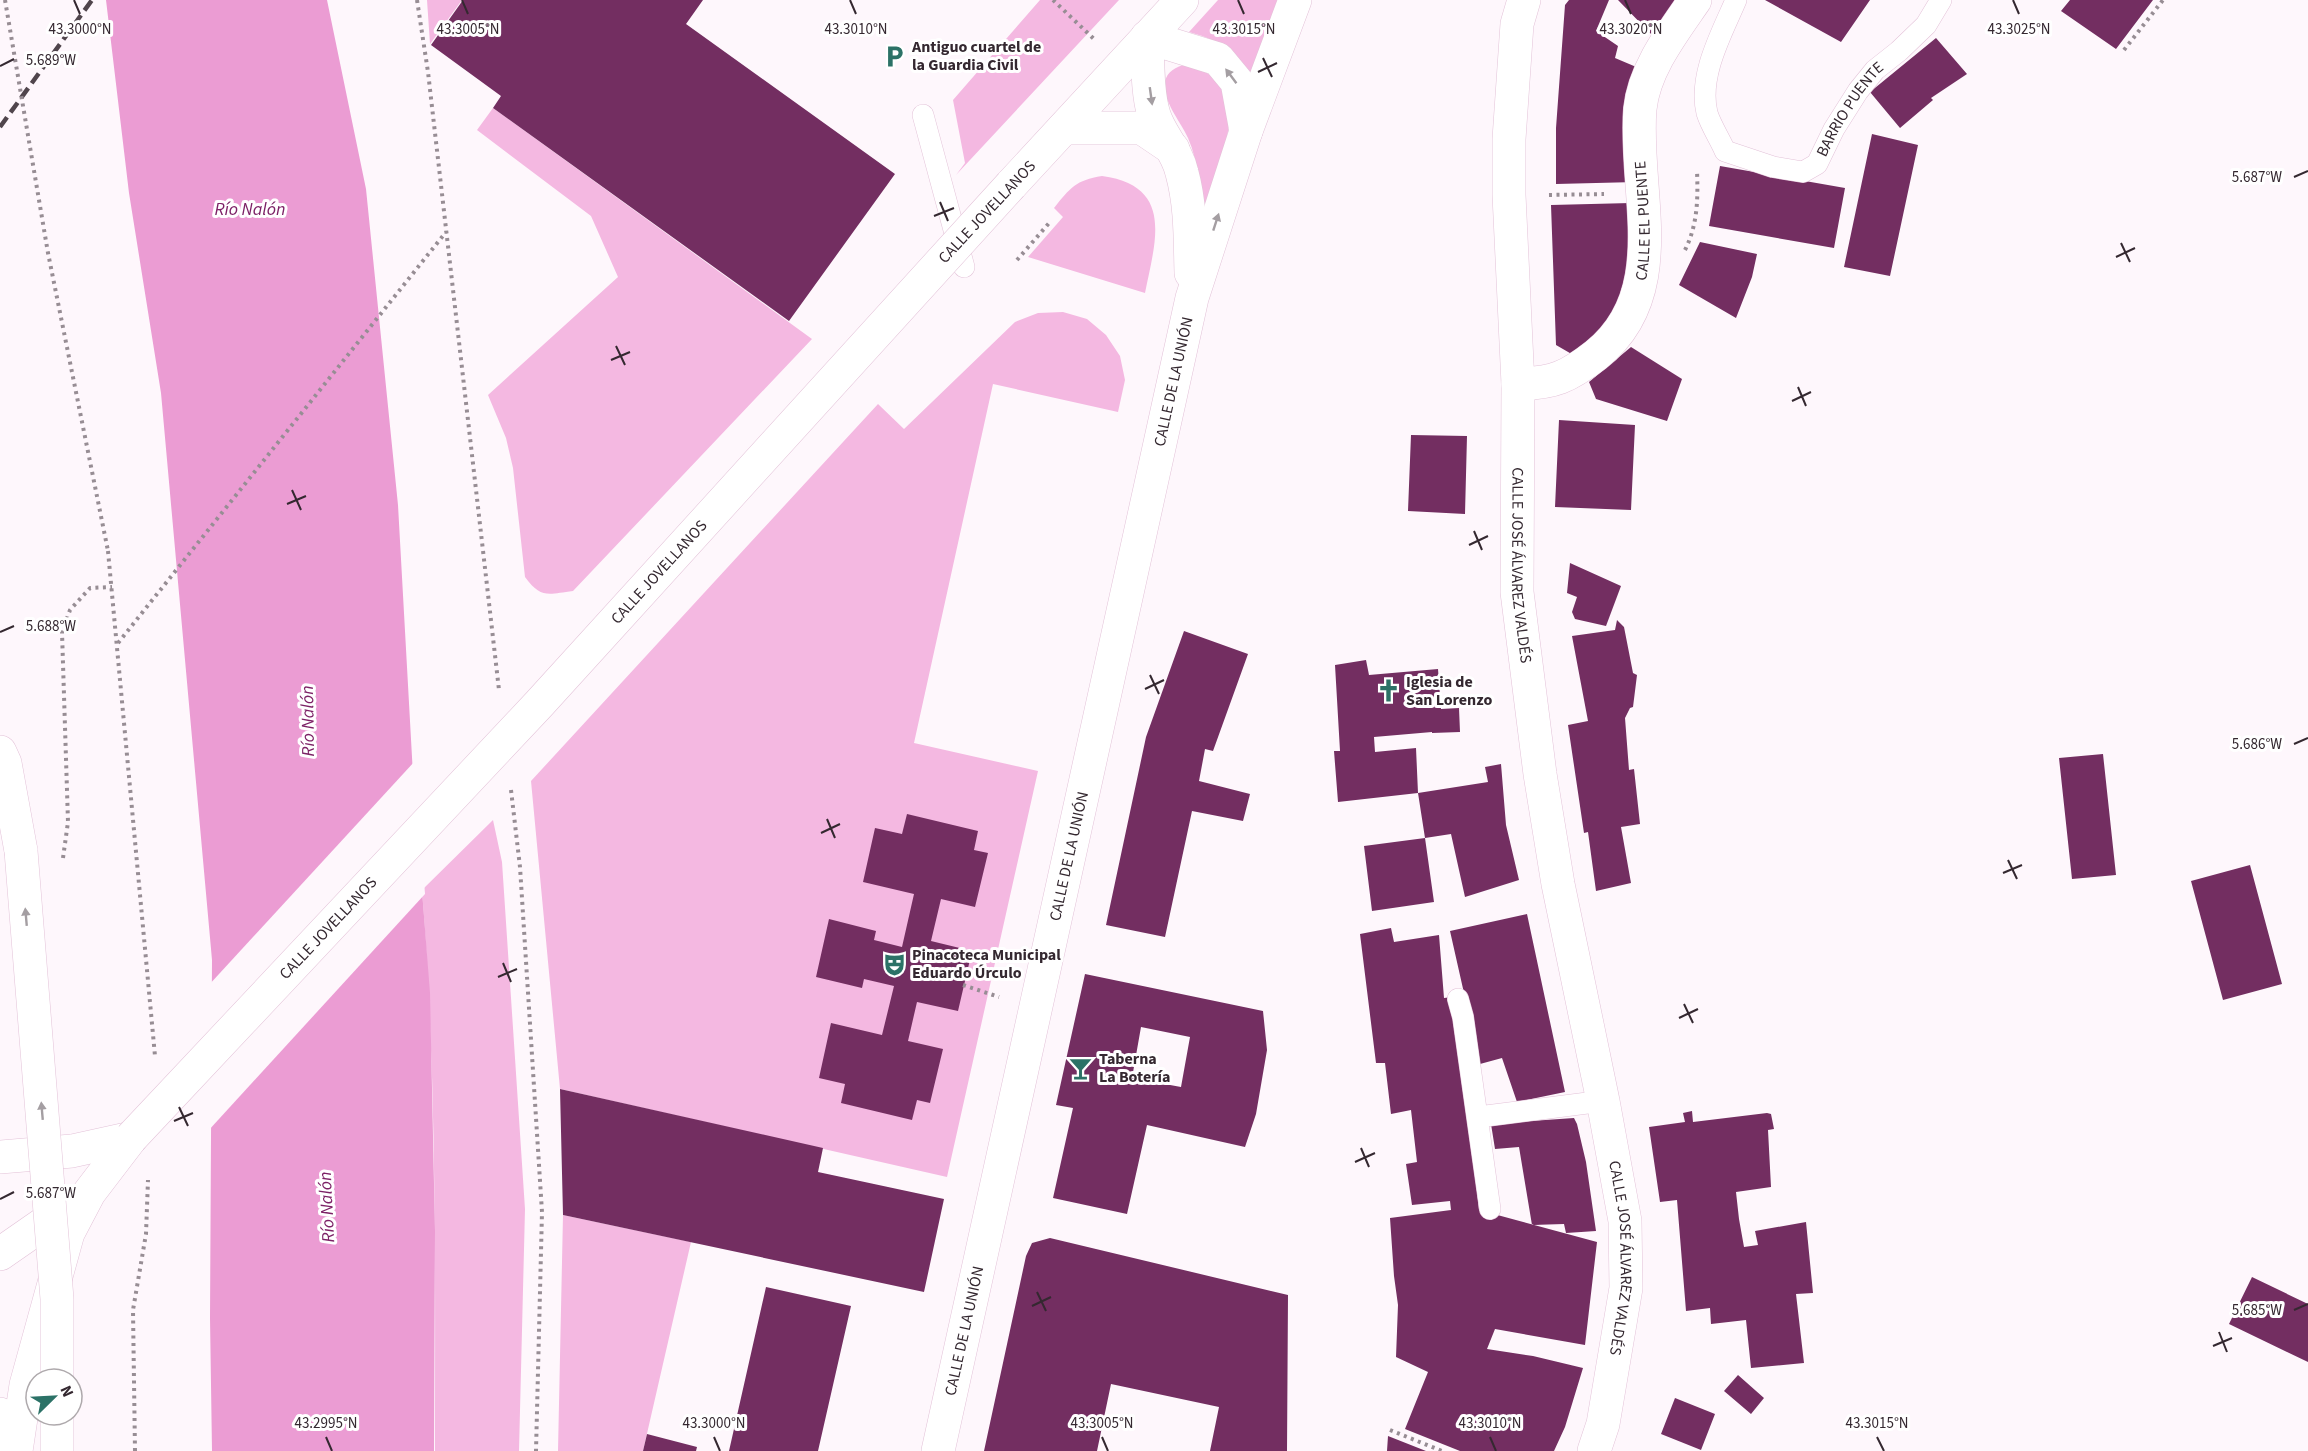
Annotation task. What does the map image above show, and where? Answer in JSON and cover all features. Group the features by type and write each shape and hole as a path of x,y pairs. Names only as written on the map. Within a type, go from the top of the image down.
{"street":[{"name":"CALLE JOVELLANOS","path":"89,1193 131,1138 539,704 1182,0"},
{"name":"CALLE DE LA UNIÓN","path":"938,1451 1192,298 1246,131 1295,0"},
{"name":"CALLE EL PUENTE","path":"1518,384 1545,383 1575,372 1609,345 1626,321 1636,298 1643,270 1644,193 1640,108 1653,69 1666,43 1695,0"},
{"name":"CALLE JOSÉ ÁLVAREZ VALDÉS","path":"1520,12 1509,138 1509,195 1518,384 1516,592 1540,774 1558,884 1603,1101 1625,1221 1626,1288 1603,1424 1594,1451"},
{"name":"CALLE DE LA UNIÓN","path":"1192,298 1189,210 1182,172 1173,149 1154,116 1147,38 1218,59 1237,82 1246,131"},
{"path":"1064,128 1142,128 1173,149"},
{"path":"0,753 5,764 21,851 57,1299 57,1367"},
{"path":"0,1157 72,1151 131,1138"},
{"path":"0,1254 89,1193"},
{"path":"16,1451 26,1385 68,1233 89,1193"},
{"path":"0,1414 4,1451"},
{"path":"57,1427 57,1451"}],"lane":[{"name":"BARRIO PUENTE","path":"1736,0 1715,47 1706,82 1707,112 1725,151 1773,167 1803,172 1817,164 1834,129 1857,91 1875,70 1926,25 1941,0"},
{"path":"922,115 964,267"},
{"path":"1458,999 1463,1017 1490,1209"},
{"path":"1478,1117 1603,1101"}],"path":[{"path":"5,0 48,252 108,550 154,1064"},
{"path":"1053,0 1122,65"},
{"path":"2124,50 2163,0"},
{"path":"1509,195 1644,193"},
{"path":"1017,260 1050,222"},
{"path":"117,644 447,232"},
{"path":"963,985 1003,998"},
{"path":"135,1451 133,1310 146,1234 148,1177"},
{"path":"1390,1430 1442,1451"}],"shaded area":[{"path":"427,0 462,0 430,44"},
{"path":"1040,0 1119,0 956,175 965,163 953,100"},
{"path":"1218,0 1282,0 1252,81 1226,50 1211,40 1189,32"},
{"path":"1183,65 1205,72 1219,84 1227,100 1229,120 1227,141 1204,220 1195,158 1185,132 1171,108 1165,88 1169,73"},
{"path":"493,108 812,339 573,591 541,592 525,577 513,468 506,438 488,395 618,277 591,216 477,130"},
{"path":"1102,176 1125,182 1141,191 1150,204 1155,219 1155,236 1145,293 1028,257 1063,217 1054,208 1065,195 1074,186"},
{"name":"Pinacoteca Municipal Eduardo Úrculo","path":"1063,312 1087,319 1106,335 1120,356 1125,380 1118,412 993,384 914,743 1038,771 947,1177 560,1089 531,781 878,404 904,429 1015,322 1038,313"},
{"path":"493,820 502,862 525,1209 519,1451 435,1451 433,1100 422,890"},
{"path":"563,1215 691,1242 643,1451 558,1451"}],"water":[{"name":"Río Nalón","path":"106,0 327,0 366,189 398,505 413,775 430,993 435,1231 434,1451 212,1451 210,1318 212,960 161,393 129,193"}],"pier":[{"path":"415,761 425,894 208,1131 208,986"}],"building":[{"path":"463,0 703,0 686,24 895,174 789,321 493,108 501,96 431,45"},
{"path":"1569,0 1609,0 1596,31 1618,46 1615,58 1641,69 1636,182 1556,184 1556,128 1565,5"},
{"path":"1618,0 1678,0 1653,36"},
{"path":"1765,0 1870,0 1841,42"},
{"path":"2070,0 2153,0 2116,49 2061,11"},
{"path":"1936,38 1967,74 1931,98 1933,100 1900,128 1870,92"},
{"path":"1872,134 1918,145 1890,276 1844,267"},
{"path":"1720,166 1845,188 1834,248 1709,226"},
{"path":"1631,203 1634,246 1609,333 1575,356 1556,345 1551,205"},
{"path":"1700,242 1757,254 1752,277 1736,318 1679,285"},
{"path":"1631,347 1682,379 1667,421 1596,399 1589,382"},
{"path":"1559,420 1635,425 1631,510 1555,507"},
{"path":"1411,435 1467,436 1465,514 1408,511"},
{"path":"1570,563 1621,586 1606,626 1575,619 1572,612 1577,597 1567,593"},
{"path":"1617,620 1624,627 1633,673 1637,675 1633,707 1630,708 1625,718 1629,770 1634,769 1640,824 1621,827 1631,883 1596,891 1588,832 1584,833 1568,725 1588,721 1572,636 1615,630"},
{"path":"1184,631 1248,654 1213,751 1205,749 1199,781 1250,794 1243,821 1192,811 1165,937 1106,925 1146,737"},
{"name":"Iglesia de San Lorenzo","path":"1366,660 1369,675 1438,669 1441,709 1459,708 1460,732 1374,737 1375,752 1416,748 1418,793 1338,802 1334,751 1340,751 1335,665"},
{"path":"2103,754 2116,875 2072,879 2059,758"},
{"path":"1501,764 1506,825 1519,880 1465,897 1451,834 1425,838 1418,793 1488,782 1485,767"},
{"name":"Pinacoteca Municipal Eduardo Úrculo","path":"907,814 978,831 974,850 988,853 975,907 941,899 931,941 972,951 958,1011 917,1002 908,1041 943,1049 930,1103 917,1100 912,1120 841,1103 845,1084 819,1078 831,1023 882,1035 894,986 864,979 862,988 816,977 829,919 876,931 874,940 902,947 914,894 863,882 875,828 902,834"},
{"path":"1425,838 1434,902 1372,911 1364,846"},
{"path":"2250,865 2282,984 2223,1000 2191,881"},
{"path":"1527,914 1565,1092 1517,1102 1502,1058 1480,1064 1450,931"},
{"path":"1391,928 1394,942 1439,935 1444,998 1452,997 1462,1054 1479,1210 1597,1242 1585,1345 1495,1329 1487,1349 1533,1356 1583,1368 1565,1427 1554,1451 1460,1451 1405,1429 1428,1372 1396,1357 1398,1305 1390,1218 1451,1210 1450,1201 1412,1205 1406,1164 1417,1162 1411,1110 1391,1114 1385,1063 1376,1063 1360,934"},
{"path":"1085,974 1263,1011 1267,1050 1256,1114 1245,1147 1147,1125 1127,1214 1053,1198 1073,1108 1056,1105","holes":["1141,1027 1190,1037 1181,1087 1132,1078"]},
{"path":"560,1089 823,1148 818,1172 944,1199 924,1292 563,1215"},
{"path":"1692,1111 1693,1122 1771,1114 1774,1129 1768,1130 1771,1187 1736,1192 1739,1219 1744,1247 1758,1245 1755,1231 1806,1222 1813,1293 1796,1294 1804,1363 1751,1368 1746,1320 1711,1324 1710,1308 1686,1311 1677,1200 1660,1202 1649,1127 1685,1122 1683,1113"},
{"path":"1574,1118 1586,1162 1596,1231 1566,1233 1564,1224 1532,1225 1519,1147 1495,1149 1491,1124"},
{"path":"1050,1238 1288,1295 1287,1451 1210,1451 1219,1407 1111,1384 1097,1451 984,1451 1026,1256 1032,1243"},
{"path":"2252,1277 2308,1304 2308,1362 2229,1324"},
{"path":"766,1287 851,1306 818,1451 729,1451"},
{"path":"1738,1375 1764,1398 1751,1414 1724,1391"},
{"path":"1675,1398 1715,1414 1701,1450 1661,1434"},
{"path":"647,1434 697,1447 696,1451 643,1451"},
{"path":"1388,1436 1426,1451 1387,1451"}],"railway":[{"path":"0,127 92,0"}],"place":[{"name":"Antiguo cuartel de la Guardia Civil","path":"894,56"},
{"name":"Iglesia de San Lorenzo","path":"1388,691"},
{"name":"Pinacoteca Municipal Eduardo Úrculo","path":"894,964"},
{"name":"Taberna La Botería","path":"1081,1068"}]}
